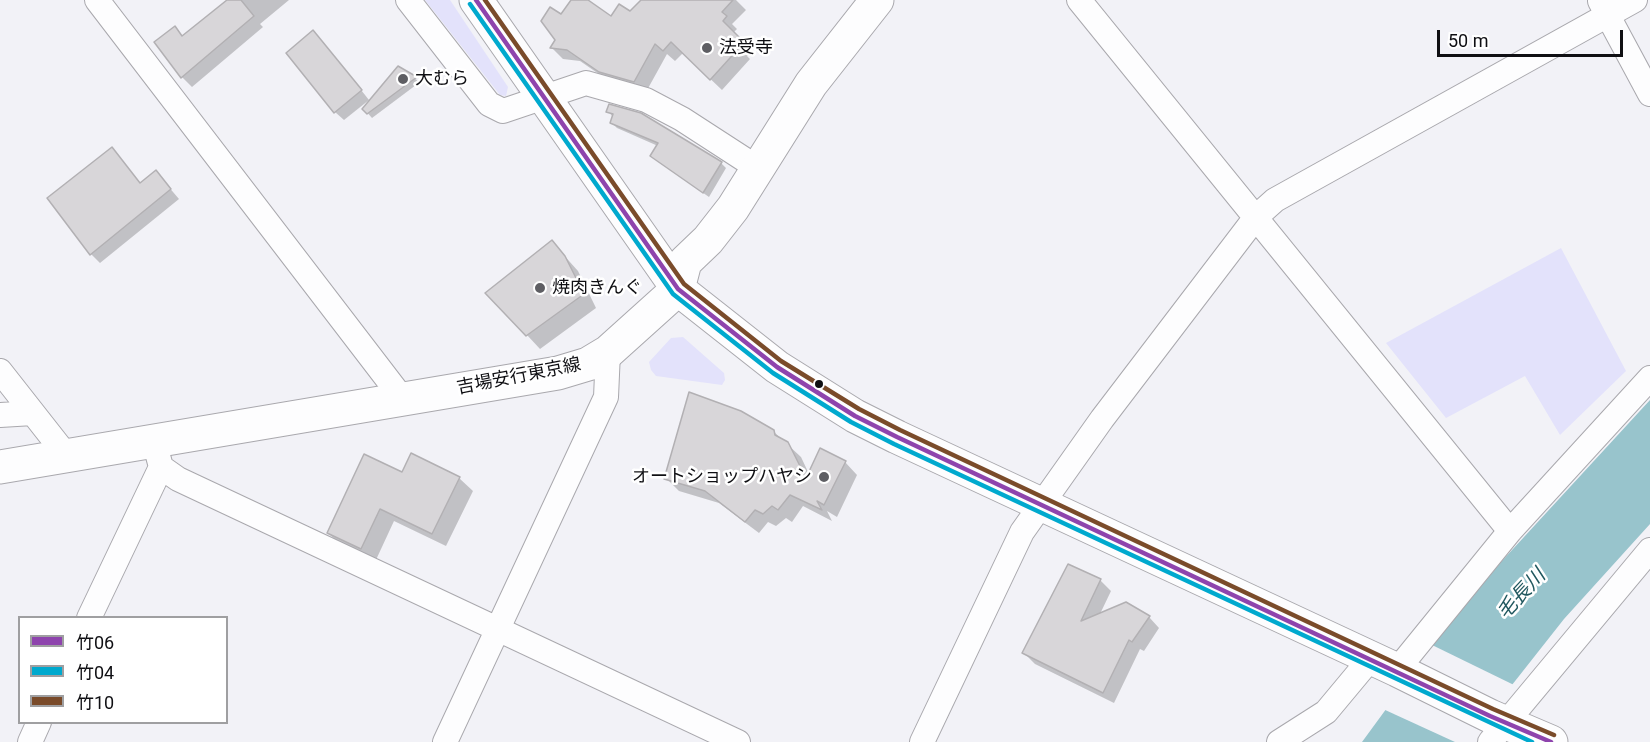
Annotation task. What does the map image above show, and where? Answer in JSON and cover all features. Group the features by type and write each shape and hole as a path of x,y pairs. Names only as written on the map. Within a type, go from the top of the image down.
{"main road":[{"path":"476,0 541,97 678,289 777,367 855,416 1041,506 1391,667 1495,727 1551,742"},
{"path":"678,289 685,262 708,240 733,208 756,167 811,84 877,0"},
{"name":"吉場安行東京線","path":"0,467 66,455 158,454 402,398 558,372 588,364 608,352 678,289"}],"street":[{"path":"97,0 402,398"},
{"path":"408,0 489,104 503,111 586,83 646,100 682,119 756,167"},
{"path":"1079,0 1510,531"},
{"path":"922,742 1022,532 1187,306 1256,217 1275,200 1604,7 1635,0"},
{"path":"1604,7 1650,94"},
{"path":"445,742 606,397 608,352"},
{"path":"0,371 66,455"},
{"path":"1279,742 1391,667 1510,531 1650,378"},
{"path":"0,415 33,413"},
{"path":"90,616 158,454 178,479 738,742"},
{"path":"1495,727 1650,550"},
{"path":"30,742 39,724"}],"shaded area":[{"path":"425,0 450,0 508,87 506,96 500,95"},
{"path":"1561,248 1626,371 1560,435 1525,376 1446,418 1386,343"},
{"path":"683,337 724,373 725,380 722,385 656,376 651,370 649,362 671,338"}],"water":[{"name":"毛長川","path":"1650,400 1650,524 1564,619 1467,742 1362,742 1433,645 1501,562"}],"pier":[{"path":"1430,644 1514,685 1471,742 1455,742 1383,709"}],"building":[{"path":"227,0 241,0 254,16 181,78 154,42 175,26 182,36"},
{"path":"571,0 588,0 611,16 619,4 630,11 641,0 733,0 722,12 727,16 723,21 741,39 737,44 740,47 710,80 671,42 663,51 655,44 634,82 599,72 567,50 550,48 555,40 541,21 550,7 561,14"},
{"path":"313,30 362,90 334,113 286,53"},
{"path":"398,66 417,77 367,114 362,109"},
{"path":"609,104 641,113 722,162 703,193 650,156 658,143 610,123 613,114 606,112"},
{"path":"112,147 140,183 156,170 171,189 90,255 47,198"},
{"path":"552,240 565,256 584,294 526,336 485,293"},
{"path":"689,392 741,411 774,430 775,435 788,442 806,478 820,448 846,461 824,505 817,501 822,510 790,495 778,510 772,506 763,514 755,510 745,522 705,491 664,479"},
{"path":"411,453 460,477 432,534 380,509 361,549 327,533 364,454 402,472"},
{"path":"1068,564 1101,579 1081,621 1126,602 1150,616 1132,642 1129,640 1103,693 1022,653"}],"transit line":[{"name":"竹06","path":"476,0 678,289 777,367 855,416 897,437 1490,716 1551,742"},
{"name":"竹10","path":"485,0 684,284 781,361 859,409 900,430 1493,709 1554,735"},
{"name":"竹04","path":"470,4 673,294 773,373 851,422 894,444 1532,742"}],"place":[{"name":"法受寺","path":"707,48"},
{"name":"大むら","path":"403,79"},
{"name":"焼肉きんぐ","path":"540,288"},
{"name":"オートショップハヤシ","path":"824,477"}]}
